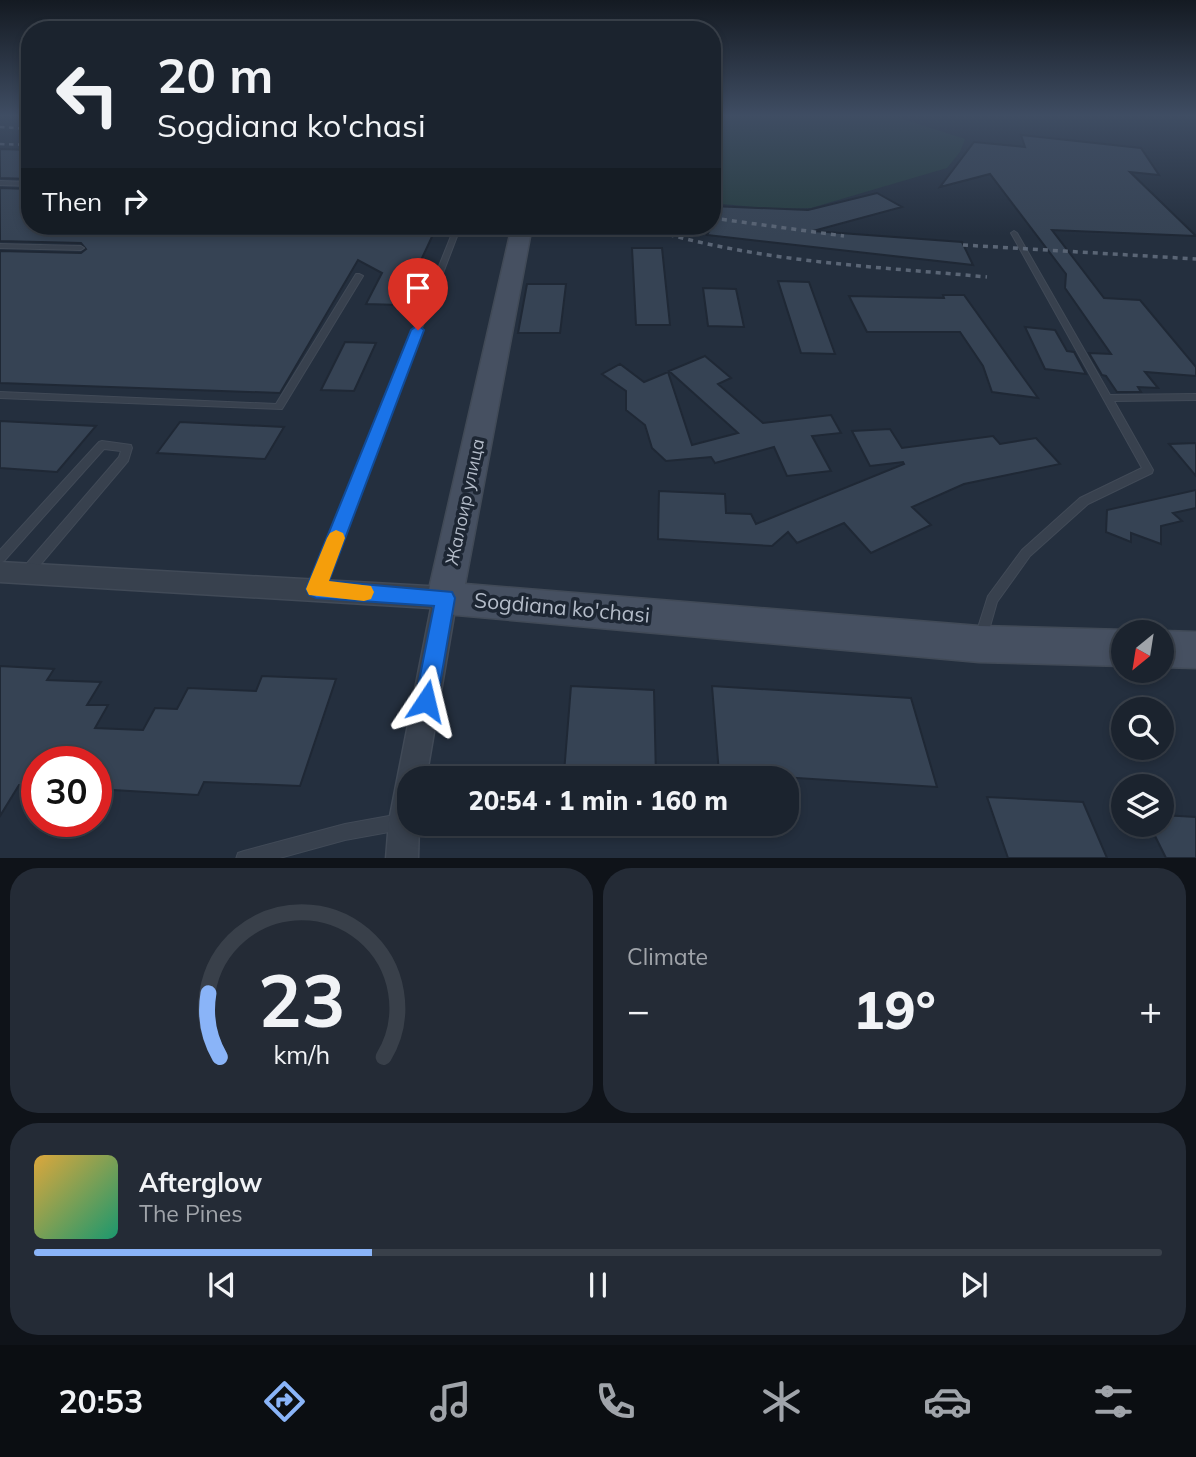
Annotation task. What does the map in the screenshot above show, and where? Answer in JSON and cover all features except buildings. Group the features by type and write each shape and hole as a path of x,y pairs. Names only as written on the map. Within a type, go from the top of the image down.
{"street":[{"name":"Жалоир улица","path":"413,766 445,598 520,235"},
{"name":"Sogdiana ko'chasi","path":"0,572 445,598 979,644 1111,648"},
{"path":"1174,649 1196,650"},
{"path":"402,858 403,836"}],"lane":[{"path":"0,183 21,184"},
{"path":"979,644 992,600 1026,553 1084,501 1148,470 1014,233"},
{"path":"316,589 454,235"},
{"path":"0,246 81,248"},
{"path":"0,395 279,407 359,276"},
{"path":"1108,398 1196,397"},
{"path":"0,558 102,445 127,448 124,458 26,574"},
{"path":"248,858 345,832 397,822"}],"green space":[{"path":"721,156 957,156 947,168 811,208 776,209 721,204"}],"railway":[{"path":"721,219 844,236"},
{"path":"672,235 725,248 812,261 987,277"},
{"path":"963,245 1196,259"}],"slow traffic":[{"path":"336,538 316,589 364,592"}],"route":[{"path":"418,330 316,589 445,598 426,701"}]}
